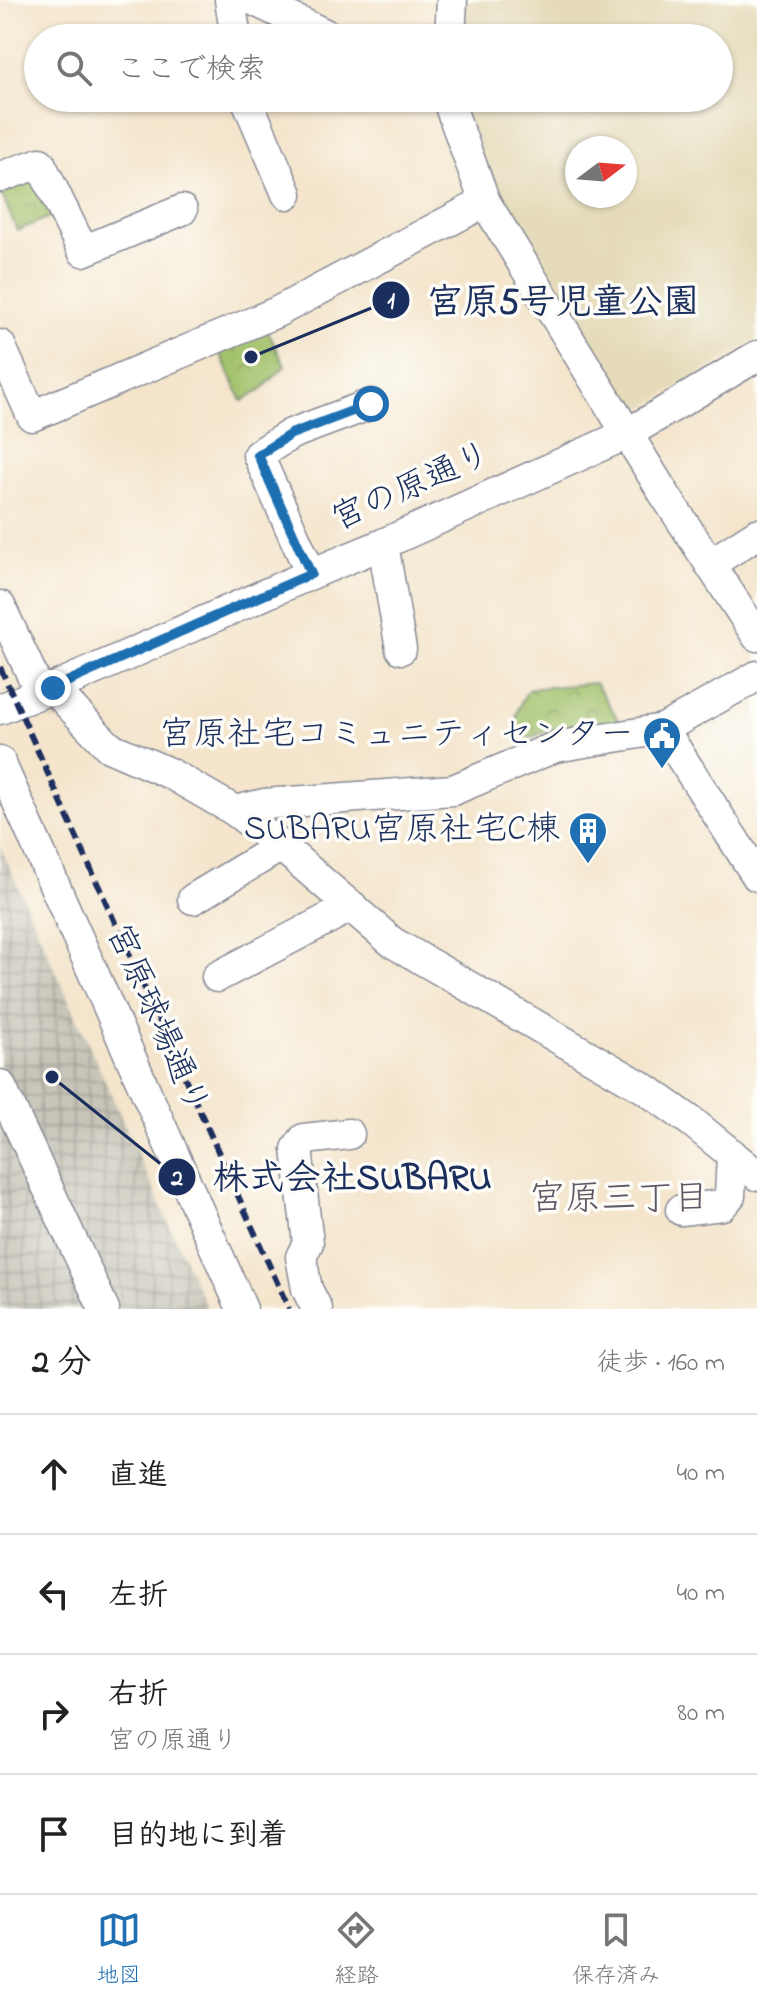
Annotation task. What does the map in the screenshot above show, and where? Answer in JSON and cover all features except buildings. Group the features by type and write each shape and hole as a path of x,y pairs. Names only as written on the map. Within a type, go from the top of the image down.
{"street":[{"path":"230,0 234,24"},
{"path":"253,0 304,24"},
{"path":"451,24 452,0"},
{"path":"252,112 287,194"},
{"path":"452,112 485,202 627,434 757,636"},
{"path":"0,177 40,163 83,251 182,210"},
{"path":"0,345 32,416 277,312 485,202"},
{"name":"宮の原通り","path":"0,709 383,544 627,434 757,356"},
{"path":"311,574 258,455 291,434 371,404"},
{"path":"710,564 757,534"},
{"path":"383,544 401,649"},
{"path":"0,606 47,690 109,747 171,774 235,811 281,846 392,942 644,1088 757,1175"},
{"path":"235,811 264,804 453,790 555,747 663,729 757,676"},
{"path":"663,729 757,876"},
{"name":"宮原球場通り","path":"0,762 242,1309"},
{"path":"193,899 281,846"},
{"path":"217,977 352,906"},
{"path":"0,1085 104,1309"},
{"path":"317,1309 307,1289 301,1257 308,1243 297,1149 304,1139 349,1134"},
{"path":"681,1210 722,1205 730,1196 732,1154"}],"shaded area":[{"path":"462,0 757,0 757,339 632,414 495,196 463,112 733,112 733,24 461,24"},
{"path":"0,846 207,1309 0,1309"}],"green space":[{"path":"34,177 52,216 17,231 1,192"},
{"path":"266,327 285,366 262,389 242,401 218,349"},
{"path":"595,683 620,722 553,729 517,742 517,714 529,689"}],"railway":[{"path":"0,667 289,1309"}],"place":[{"name":"宮原5号児童公園","path":"251,357"},
{"name":"宮原社宅コミュニティセンター","path":"662,770"},
{"name":"SUBARU宮原社宅C棟","path":"588,865"},
{"name":"株式会社SUBARU","path":"52,1077"}],"district":[{"name":"宮原三丁目","path":"619,1200"}],"route":[{"path":"53,688 311,574 258,455 291,434 371,404"}]}
